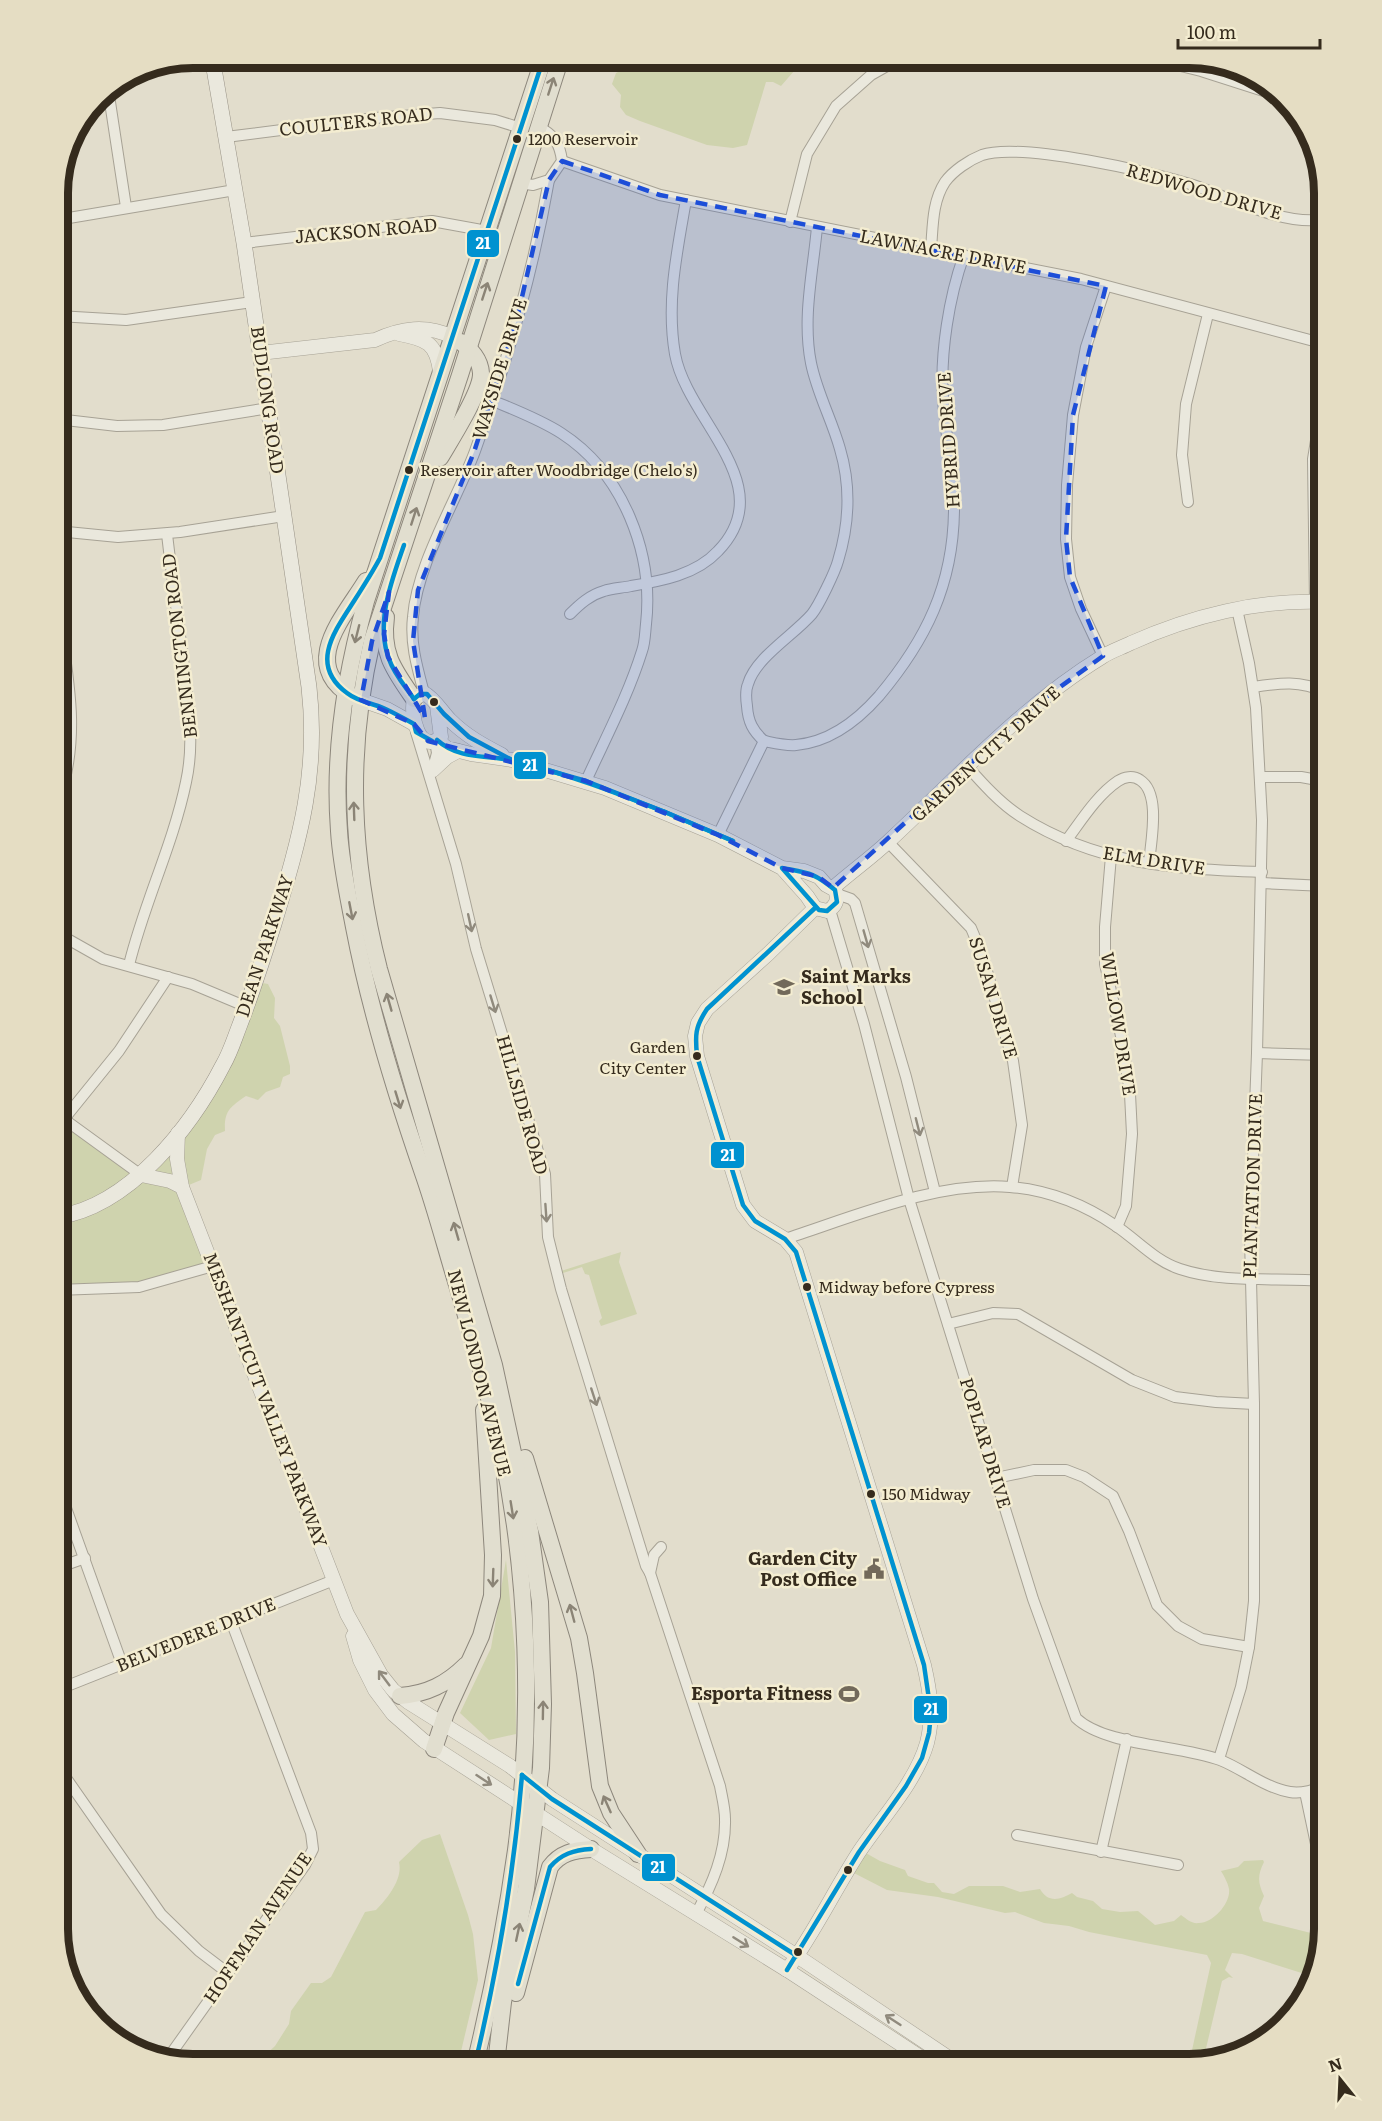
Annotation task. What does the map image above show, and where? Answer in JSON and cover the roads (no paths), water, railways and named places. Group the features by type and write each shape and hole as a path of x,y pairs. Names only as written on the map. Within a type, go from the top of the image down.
{"main road":[{"name":"BUDLONG ROAD","path":"214,67 269,408 309,687 312,744"},
{"path":"353,696 359,625 541,67"},
{"path":"467,347 558,67"},
{"path":"353,696 424,484 464,415 481,379 476,357 453,337"},
{"path":"353,696 335,682 329,670 328,645 339,622 380,558"},
{"path":"389,592 384,634 388,657 419,696"},
{"name":"NEW LONDON AVENUE","path":"353,696 338,764 338,827 344,876 358,948 398,1100 431,1199 482,1373 504,1461 521,1585 525,1687 522,1775 516,1847 504,1926 477,2053"},
{"name":"NEW LONDON AVENUE","path":"353,696 354,814 358,866 366,918 503,1400 530,1531 540,1602 543,1704 536,1813 524,1899 503,2002 498,2053"},
{"name":"DEAN PARKWAY","path":"67,1214 87,1209 105,1200 141,1175 178,1133 224,1064 255,986 299,836 308,792 312,744"},
{"path":"434,1749 486,1624 493,1583 493,1548 482,1373"},
{"path":"503,1400 524,1457 576,1629 585,1673 600,1786 611,1813 638,1854"},
{"path":"400,1696 422,1693 438,1687 471,1660"},
{"path":"498,2053 550,1867 557,1858 568,1853 591,1849"}],"street":[{"path":"790,222 807,154 836,106 871,75 884,68"},
{"path":"1189,68 1262,91"},
{"path":"109,99 126,207"},
{"name":"COULTERS ROAD","path":"226,137 375,118 440,113 495,120 521,128"},
{"path":"520,183 532,184 549,180 562,160 556,141 550,133 538,127"},
{"name":"REDWOOD DRIVE","path":"931,249 936,200 946,182 958,169 982,155 1014,152 1093,161 1191,184 1268,212 1304,221 1314,220"},
{"name":"LAWNACRE DRIVE","path":"562,160 660,195 964,255 1106,286 1314,341"},
{"name":"WAYSIDE DRIVE","path":"419,696 413,641 413,615 417,590 474,452 510,344 529,276 549,180"},
{"path":"68,218 235,190"},
{"path":"570,614 584,600 604,591 647,584 686,573 707,561 731,536 741,506 739,487 726,452 688,393 676,357 671,325 671,296 686,200"},
{"name":"JACKSON ROAD","path":"244,243 432,221 488,231"},
{"path":"718,835 764,741 753,731 747,714 747,685 754,671 813,613 838,563 847,522 847,484 840,449 822,402 811,362 808,323 810,278 817,227"},
{"name":"HYBRID DRIVE","path":"764,741 794,746 815,742 830,737 859,716 892,680 917,645 940,598 950,556 954,512 952,471 943,397 943,371 952,297 956,276 964,255"},
{"path":"1103,656 1081,609 1070,577 1066,539 1067,485 1073,416 1086,346 1106,286"},
{"path":"68,317 126,320 252,302"},
{"path":"1188,502 1182,455 1186,404 1208,314"},
{"path":"260,353 375,340 391,332 410,328 440,332 453,337"},
{"path":"391,332 426,341 437,353 440,372"},
{"path":"491,400 562,434 597,465 621,496 637,535 646,568 648,605 643,649 586,781"},
{"path":"68,420 117,426 163,425 269,408"},
{"path":"68,532 118,537 167,534 284,516"},
{"name":"BENNINGTON ROAD","path":"129,965 187,782 191,747 192,725 167,534"},
{"name":"GARDEN CITY DRIVE","path":"813,904 812,892 815,888 832,889 888,842 1035,705 1103,656 1163,629 1201,617 1247,607 1314,602"},
{"name":"PLANTATION DRIVE","path":"1219,1759 1241,1687 1249,1647 1254,1601 1254,1404 1250,1278 1262,820 1256,708 1237,609"},
{"path":"1253,687 1299,683 1314,687"},
{"path":"68,684 72,716 72,749 68,768"},
{"path":"353,696 387,709 415,728 428,741 436,741 447,748 458,751 512,760 586,781 718,835 782,868 804,871 819,877 832,889 851,899 855,903 906,1077 935,1192"},
{"path":"415,728 412,709 419,696 431,697 436,706 441,730 441,737 436,741"},
{"path":"436,706 470,737 512,760"},
{"name":"HILLSIDE ROAD","path":"415,728 419,746 432,772 476,949 545,1174 548,1237 561,1289 646,1566 720,1786 726,1817 721,1850 712,1885 696,1914"},
{"name":"HILLSIDE ROAD","path":"432,772 437,753 436,741"},
{"path":"432,772 458,751"},
{"name":"ELM DRIVE","path":"967,766 991,793 1019,816 1066,841 1111,856 1182,869 1314,885"},
{"path":"1066,841 1100,799 1119,780 1131,776 1138,778 1149,788 1152,800 1149,863"},
{"path":"1260,777 1301,777 1314,781"},
{"name":"SUSAN DRIVE","path":"888,842 971,928 982,954 1013,1061 1022,1125 1012,1187"},
{"name":"WILLOW DRIVE","path":"1111,856 1105,927 1105,964 1123,1045 1130,1094 1132,1134 1126,1206 1117,1227"},
{"path":"782,868 813,904 823,911 830,909"},
{"name":"GARDEN CITY DRIVE","path":"830,909 837,902 832,889"},
{"path":"787,1970 859,1853 912,1776 927,1743 932,1712 924,1665 796,1252 785,1239 755,1221 743,1205 697,1056 695,1036 698,1023 707,1009 731,988 813,904"},
{"name":"POPLAR DRIVE","path":"830,909 864,1024 909,1199 1033,1599 1071,1709 1085,1727 1127,1739 1219,1759 1273,1787 1291,1792 1305,1792"},
{"path":"68,939 103,959 192,984 247,1007"},
{"path":"67,1109 119,1051 168,977"},
{"path":"1257,1053 1314,1055"},
{"path":"67,1121 141,1175 170,1181 182,1187"},
{"path":"178,1133 177,1160 182,1187"},
{"path":"785,1239 935,1192 993,1186 1012,1187 1042,1193 1086,1208 1117,1227 1152,1254 1179,1269 1206,1275 1314,1281"},
{"name":"MESHANTICUT VALLEY PARKWAY","path":"182,1187 347,1614 360,1660 375,1690 403,1724 434,1749 520,1804 923,2054"},
{"path":"67,1290 139,1287 213,1266"},
{"path":"948,1324 993,1313 1018,1314 1132,1380 1164,1393 1175,1397 1254,1404"},
{"path":"996,1478 1034,1470 1066,1470 1113,1496 1157,1605 1178,1626 1202,1639 1249,1647"},
{"path":"67,1510 122,1664"},
{"path":"650,1573 654,1555 661,1548"},
{"path":"67,1564 85,1558"},
{"name":"BELVEDERE DRIVE","path":"67,1686 334,1580"},
{"name":"MESHANTICUT VALLEY PARKWAY","path":"347,1614 375,1667 387,1684 400,1696 522,1775 552,1799 797,1956 925,2054"},
{"name":"HOFFMAN AVENUE","path":"173,2052 305,1865 312,1849 308,1825 231,1621"},
{"path":"1101,1852 1127,1739"},
{"path":"67,1779 161,1914 192,1945 228,1973"},
{"path":"1314,1788 1305,1792 1314,1835"},
{"path":"1017,1835 1178,1865"}],"place":[{"name":"1200 Reservoir","path":"517,139"},
{"name":"Reservoir after Woodbridge (Chelo's)","path":"409,470"},
{"name":"Saint Marks School","path":"784,987"},
{"name":"Garden City Center","path":"697,1056"},
{"name":"Midway before Cypress","path":"807,1287"},
{"name":"150 Midway","path":"871,1494"},
{"name":"Garden City Post Office","path":"874,1569"},
{"name":"Esporta Fitness","path":"849,1694"}]}
